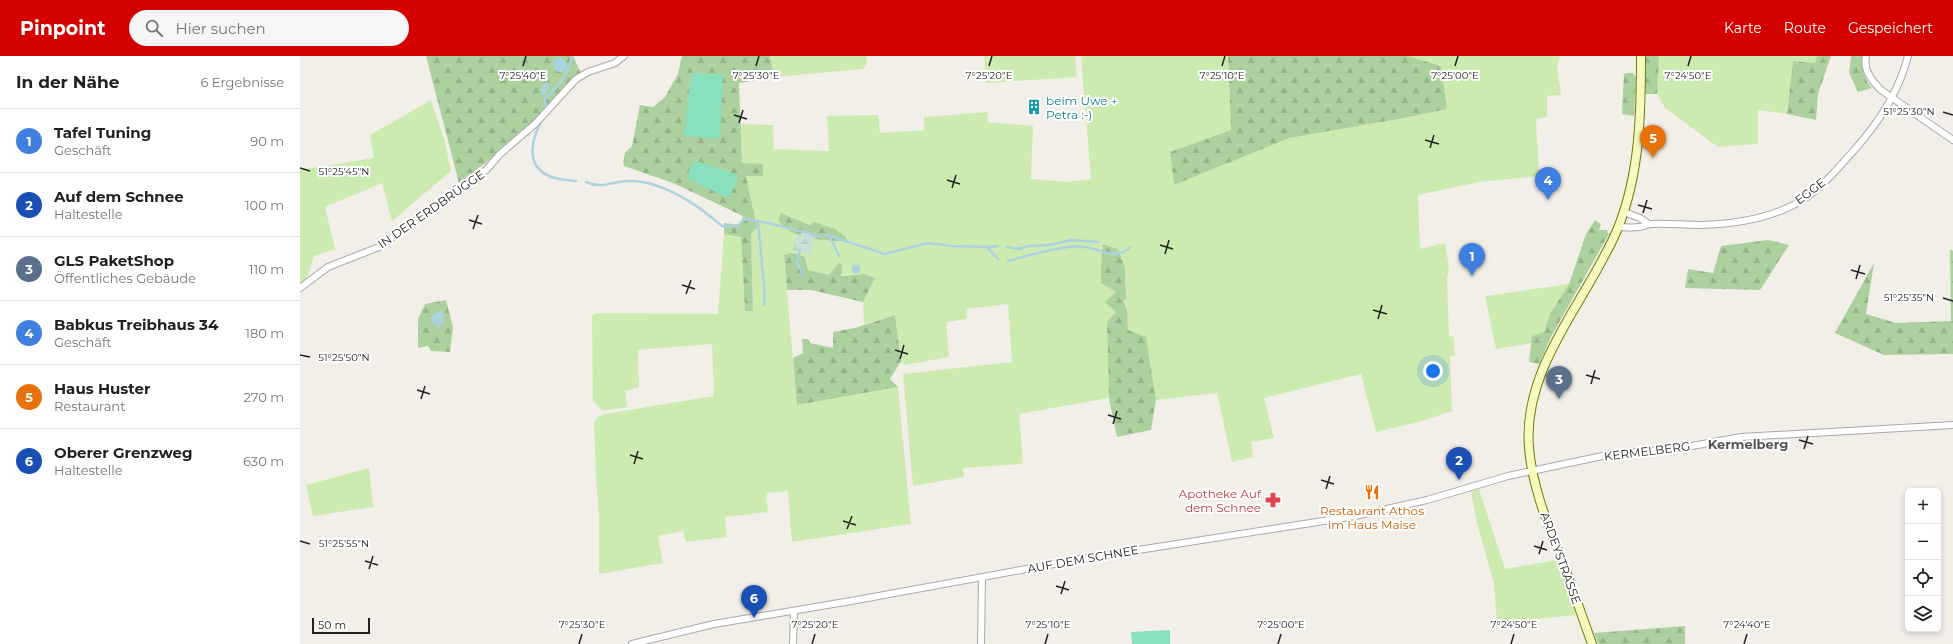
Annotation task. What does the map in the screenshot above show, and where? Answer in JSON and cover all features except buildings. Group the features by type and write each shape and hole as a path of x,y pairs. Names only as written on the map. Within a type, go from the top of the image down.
{"main road":[{"name":"ARDEYSTRASSE","path":"1592,644 1536,487 1529,448 1530,420 1547,357 1598,269 1624,212 1632,183 1638,149 1641,56"}],"street":[{"name":"IN DER ERDBRÜGGE","path":"300,288 328,267 379,247 486,170 500,154 535,124 576,79 588,72 615,63 624,56"},
{"path":"1866,56 1866,70 1873,82 1891,98 1953,140"},
{"name":"EGGE","path":"1618,227 1641,227 1649,224 1699,225 1735,223 1764,216 1795,204 1810,194 1846,160 1874,127 1891,98 1908,56"},
{"name":"EGGE","path":"1624,212 1640,218 1649,224"},
{"name":"KERMELBERG","path":"1533,471 1608,455 1681,448 1741,437 1953,425"},
{"name":"AUF DEM SCHNEE","path":"632,644 714,624 982,578 1161,545 1355,516 1427,500 1508,476 1533,471"},
{"path":"981,644 982,578"},
{"path":"793,644 794,611"}],"green space":[{"path":"426,56 573,56 581,73 505,148 459,183"},
{"path":"682,56 770,56 774,77 739,83 742,163 763,164 763,176 746,176 757,227 751,234 753,311 745,311 741,237 724,234 724,223 741,225 743,216 673,183 624,166 623,162 625,153 632,146 640,105 653,107 665,97 678,74"},
{"path":"770,56 866,56 867,63 863,69 774,77"},
{"path":"984,56 1075,56 1077,77 986,83"},
{"path":"1081,56 1228,56 1231,130 1170,152 1174,185 1290,138 1446,109 1441,66 1408,56 1560,56 1557,67 1561,95 1547,96 1547,117 1536,119 1539,176 1479,182 1418,195 1420,249 1445,243 1449,268 1447,278 1449,336 1454,337 1455,355 1450,356 1452,411 1422,421 1376,432 1361,374 1264,398 1274,438 1251,442 1253,457 1232,462 1217,393 1156,400 1146,337 1128,331 1127,309 1123,302 1126,298 1125,267 1118,249 1103,244 1101,283 1116,292 1116,312 1107,322 1109,398 1019,414 1023,464 963,468 964,477 913,486 903,374 1012,362 1008,304 966,309 967,319 946,322 949,357 905,365 901,361 895,315 864,324 863,302 875,278 865,274 829,275 808,270 805,257 784,256 797,405 898,387 911,524 792,542 788,491 766,493 768,512 725,517 727,537 686,542 683,531 658,536 663,563 599,574 599,512 594,422 598,417 605,414 714,396 712,344 638,350 639,387 625,391 627,407 603,411 594,402 593,398 592,316 596,313 718,314 724,234 741,236 745,311 753,311 751,234 757,227 746,176 763,176 763,164 742,164 740,124 773,125 774,149 829,151 827,116 878,115 880,133 924,130 924,117 987,112 988,122 1033,126 1031,179 1068,182 1091,179","holes":["781,213 845,241 825,241 803,237"]},
{"path":"1228,56 1408,56 1441,66 1447,109 1290,138 1174,185 1170,152 1231,130"},
{"path":"1645,56 1659,56 1657,94 1645,94"},
{"path":"1659,56 1817,56 1816,63 1793,61 1787,114 1758,110 1758,144 1718,147 1665,108 1657,94"},
{"path":"1817,56 1831,56 1818,94 1816,120 1787,114 1793,61 1815,63"},
{"path":"1851,56 1863,56 1862,65 1864,73 1872,88 1858,92 1849,73"},
{"path":"691,73 723,75 720,139 684,136"},
{"path":"1633,73 1636,78 1634,116 1622,114 1624,74"},
{"path":"431,100 445,142 451,171 392,221 382,183 325,207 335,249 314,256 307,278 300,284 300,170 374,158 370,135"},
{"path":"697,161 737,175 734,188 728,198 689,179 690,168"},
{"path":"781,213 810,225 814,222 835,229 846,237 846,241 818,240 791,232 778,220"},
{"path":"1595,220 1601,224 1599,230 1607,230 1609,234 1552,335 1539,364 1529,362 1532,336 1544,332 1550,314 1569,284 1586,234"},
{"path":"803,232 816,235 809,255 793,250 793,241"},
{"path":"1768,240 1789,245 1760,290 1685,288 1688,269 1713,273 1721,246"},
{"path":"1103,244 1118,249 1125,267 1126,298 1123,302 1127,309 1128,330 1146,337 1156,400 1151,430 1117,437 1109,398 1107,322 1116,312 1105,302 1116,292 1101,283"},
{"path":"1950,249 1953,251 1953,354 1884,355 1835,333 1874,263 1866,314 1896,323 1951,321"},
{"path":"791,253 805,257 808,270 829,275 839,263 842,264 841,276 865,274 875,278 863,302 811,290 787,290 784,255"},
{"path":"1569,284 1550,314 1544,332 1532,336 1532,343 1496,349 1485,296"},
{"path":"446,300 453,327 450,352 431,351 428,346 418,348 418,319 425,304"},
{"path":"895,315 901,361 890,379 898,387 797,405 793,358 803,353 802,339 808,339 810,343 833,348 833,332 855,328"},
{"path":"369,468 373,507 313,516 306,485"},
{"path":"1479,489 1505,569 1557,560 1577,615 1497,623 1494,584 1477,523 1471,491"},
{"path":"1685,626 1685,644 1598,644 1594,633"},
{"path":"1170,630 1170,644 1132,644 1131,632"}],"water":[{"path":"557,58 563,58 567,62 567,68 563,72 557,72 553,68 553,62"},
{"path":"547,81 549,87 542,96 541,86"},
{"path":"854,265 858,265 860,269 858,273 854,273 852,271 852,267"},
{"path":"443,310 444,321 441,324 436,325 431,322 431,316"}],"waterway":[{"path":"545,106 545,99 566,74 572,56"},
{"path":"542,119 534,138 533,145 532,153 536,166 548,176 576,181"},
{"path":"586,182 597,185 627,181 640,181 652,184 690,202 722,226 737,226 745,219 820,236 827,235 885,254 928,243 952,246 987,247 998,259"},
{"path":"758,222 765,296 764,305"},
{"path":"830,237 839,256"},
{"path":"1007,247 1020,249 1028,246 1049,245 1072,240 1098,242"},
{"path":"988,247 998,246"},
{"path":"1008,261 1045,251 1072,246 1080,246 1113,254 1125,251 1130,247"},
{"path":"800,250 797,263 803,275"},
{"path":"438,329 439,324"}],"place":[{"name":"beim Uwe + Petra :-)","path":"1034,107"},
{"name":"Haus Huster","path":"1653,158"},
{"name":"Babkus Treibhaus 34","path":"1548,200"},
{"name":"Tafel Tuning","path":"1472,276"},
{"name":"GLS PaketShop","path":"1559,399"},
{"name":"Auf dem Schnee","path":"1459,480"},
{"name":"Restaurant Athos im Haus Maise","path":"1372,492"},
{"name":"Apotheke Auf dem Schnee","path":"1273,500"},
{"name":"Oberer Grenzweg","path":"754,618"}],"district":[{"name":"Kermelberg","path":"1748,444"}]}
